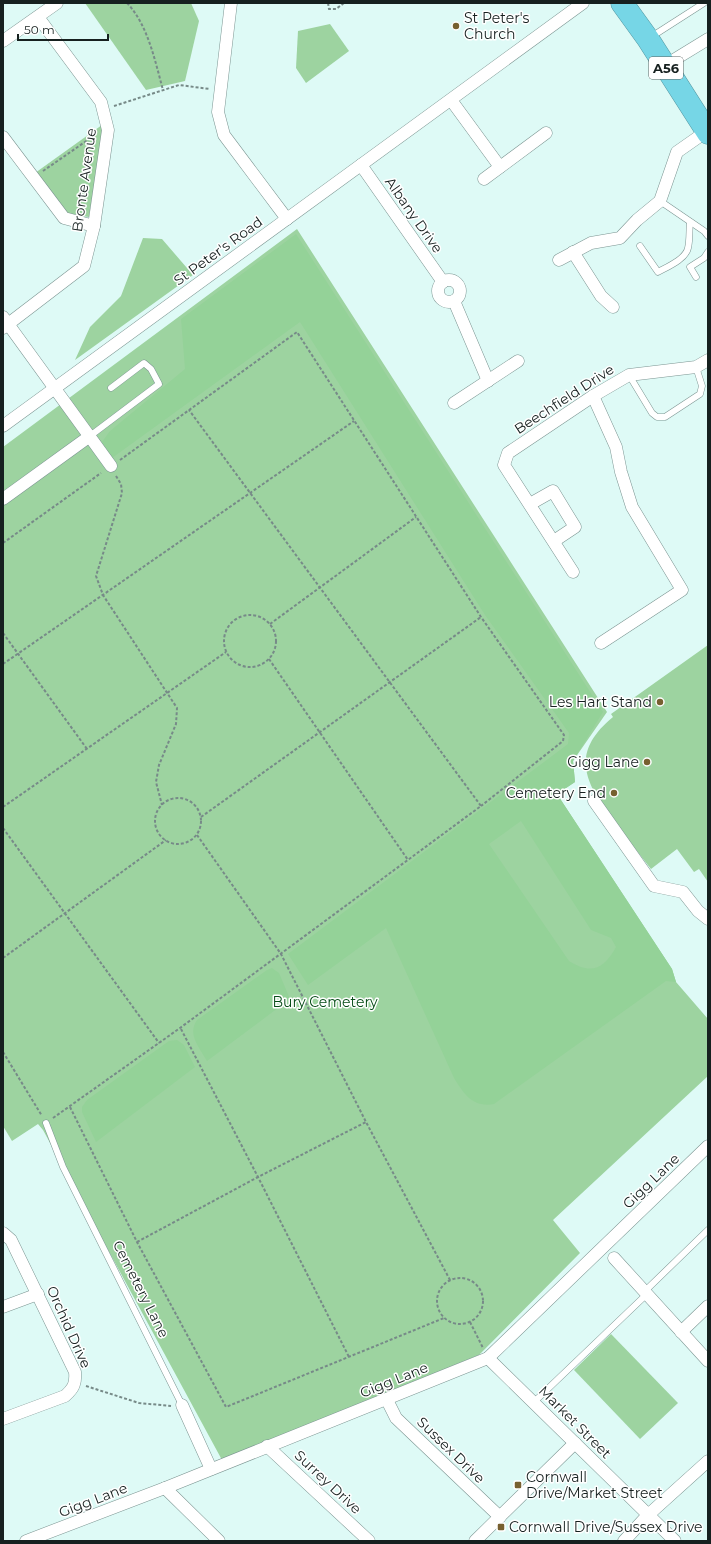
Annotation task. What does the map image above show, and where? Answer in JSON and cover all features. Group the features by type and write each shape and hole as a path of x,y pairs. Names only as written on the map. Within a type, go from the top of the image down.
{"highway":[{"name":"A56","path":"622,3 648,39 707,132"}],"street":[{"path":"3,42 57,3"},
{"path":"231,3 218,112 224,134 287,219"},
{"name":"St Peter's Road","path":"3,426 583,3"},
{"name":"Bronte Avenue","path":"5,323 84,266 94,226 107,126 101,102 38,17"},
{"path":"664,66 708,40"},
{"path":"451,100 500,167"},
{"path":"559,260 591,243 620,238 637,220 660,201 677,152 707,132"},
{"path":"484,179 546,133"},
{"path":"3,137 64,218 94,226"},
{"name":"Albany Drive","path":"361,165 443,282 438,290 440,296 445,301 454,301 488,381"},
{"path":"573,252 601,296 614,307"},
{"path":"5,323 55,388 111,466"},
{"name":"Beechfield Drive","path":"530,504 504,465 508,453 593,396 629,375 696,367 708,360"},
{"path":"454,403 518,361"},
{"path":"593,396 616,447 621,472 632,507 682,590 601,643"},
{"path":"3,499 90,436"},
{"path":"554,541 575,527 553,491 530,504 573,572"},
{"path":"594,801 654,886 683,892 698,911 708,919"},
{"name":"Gigg Lane","path":"26,1541 46,1538 267,1446 386,1400 488,1358 708,1146"},
{"name":"Orchid Drive","path":"3,1233 11,1240 76,1372 76,1382 65,1396 3,1419"},
{"path":"614,1258 708,1361"},
{"path":"3,1308 38,1294"},
{"path":"681,1332 708,1306"},
{"name":"Market Street","path":"488,1358 675,1541"},
{"name":"Sussex Drive","path":"386,1400 396,1418 500,1517"},
{"name":"Cemetery Lane","path":"182,1405 211,1469"},
{"path":"476,1541 575,1443"},
{"name":"Surrey Drive","path":"267,1446 369,1541"},
{"path":"624,1541 648,1516 708,1460"},
{"path":"165,1488 219,1541"}],"lane":[{"path":"648,39 704,3"},
{"path":"660,201 708,236"},
{"path":"640,246 658,272 670,266 686,253 688,249 690,222"},
{"path":"696,277 690,267 704,258 708,252"},
{"path":"90,436 159,384 151,369 144,363 111,388"},
{"path":"629,375 652,413 657,417 665,417 700,394 702,386 696,367"},
{"name":"Cemetery Lane","path":"46,1122 63,1167 182,1405"},
{"path":"534,1402 646,1293 708,1230"}],"path":[{"path":"127,3 135,11 153,52 163,90"},
{"path":"328,3 329,9 336,9 344,3"},
{"path":"103,110 179,85 221,91"},
{"path":"34,177 107,126"},
{"path":"3,543 297,332 481,617 564,735 563,741 481,806 180,1028 70,1107 46,1122 3,1052"},
{"path":"189,410 481,806"},
{"path":"3,664 354,421"},
{"path":"111,466 121,484 122,493 96,576 103,595 177,708 176,724 159,765 156,782 162,804"},
{"path":"270,624 416,517"},
{"path":"256,615 270,624 274,631 276,641 275,650 269,659 258,666 249,667 241,666 233,661 226,652 224,637 227,628 236,618 256,615"},
{"path":"201,817 481,617"},
{"path":"3,633 87,749"},
{"path":"3,808 226,652"},
{"path":"269,659 408,860"},
{"path":"172,799 186,799 194,804 201,817 201,825 197,835 182,844 177,844 166,840 160,836 155,818 162,804 172,799"},
{"path":"3,828 159,1043"},
{"path":"197,835 281,954 366,1122 450,1280"},
{"path":"3,958 166,840"},
{"path":"180,1028 258,1177 349,1357"},
{"path":"70,1107 137,1242 226,1407 444,1318"},
{"path":"137,1242 258,1177 366,1122"},
{"path":"457,1278 466,1278 476,1284 483,1294 482,1310 478,1317 470,1322 462,1324 454,1324 444,1318 439,1312 437,1297 440,1290 450,1280 457,1278"},
{"path":"470,1322 488,1358"},
{"path":"76,1382 139,1403 165,1406 182,1405"}],"green space":[{"path":"85,3 191,3 199,21 185,81 146,90"},
{"path":"330,24 349,51 306,83 296,68 298,31"},
{"path":"102,125 102,136 89,217 66,214 35,173"},
{"name":"Bury Cemetery","path":"297,229 607,712 573,761 575,782 557,794 672,969 676,982 708,1019 708,1076 553,1220 580,1253 479,1355 222,1460 43,1130 38,1124 12,1141 3,1126 3,447"},
{"path":"296,234 603,712 573,761 575,782 557,794 672,969 676,982 666,981 494,1104 487,1105 475,1102 466,1094 454,1078 386,928 308,985 288,954 568,744 569,733 485,615 300,322 112,458 102,442 110,431 185,369 181,319","holes":["521,821 591,930 611,938 616,947 602,965 590,969 584,968 569,961 489,844"]},
{"path":"143,238 162,239 193,275 75,360 90,327 121,296"},
{"name":"Gigg Lane","path":"708,645 708,882 699,869 694,872 677,849 651,869 615,823 596,795 586,769 586,757 590,744 599,731 613,717 611,714"},
{"path":"272,968 279,973 290,999 207,1061 195,1040 193,1030 197,1020 267,970"},
{"path":"177,1040 184,1045 195,1067 96,1142 82,1112 82,1107 87,1100 169,1041"},
{"path":"611,1334 678,1403 640,1439 574,1370"}],"place":[{"name":"St Peter's Church","path":"456,26"},
{"name":"Les Hart Stand","path":"660,702"},
{"name":"Gigg Lane","path":"647,762"},
{"name":"Cemetery End","path":"614,793"},
{"name":"Cornwall Drive/Market Street","path":"518,1485"},
{"name":"Cornwall Drive/Sussex Drive","path":"501,1527"}]}
